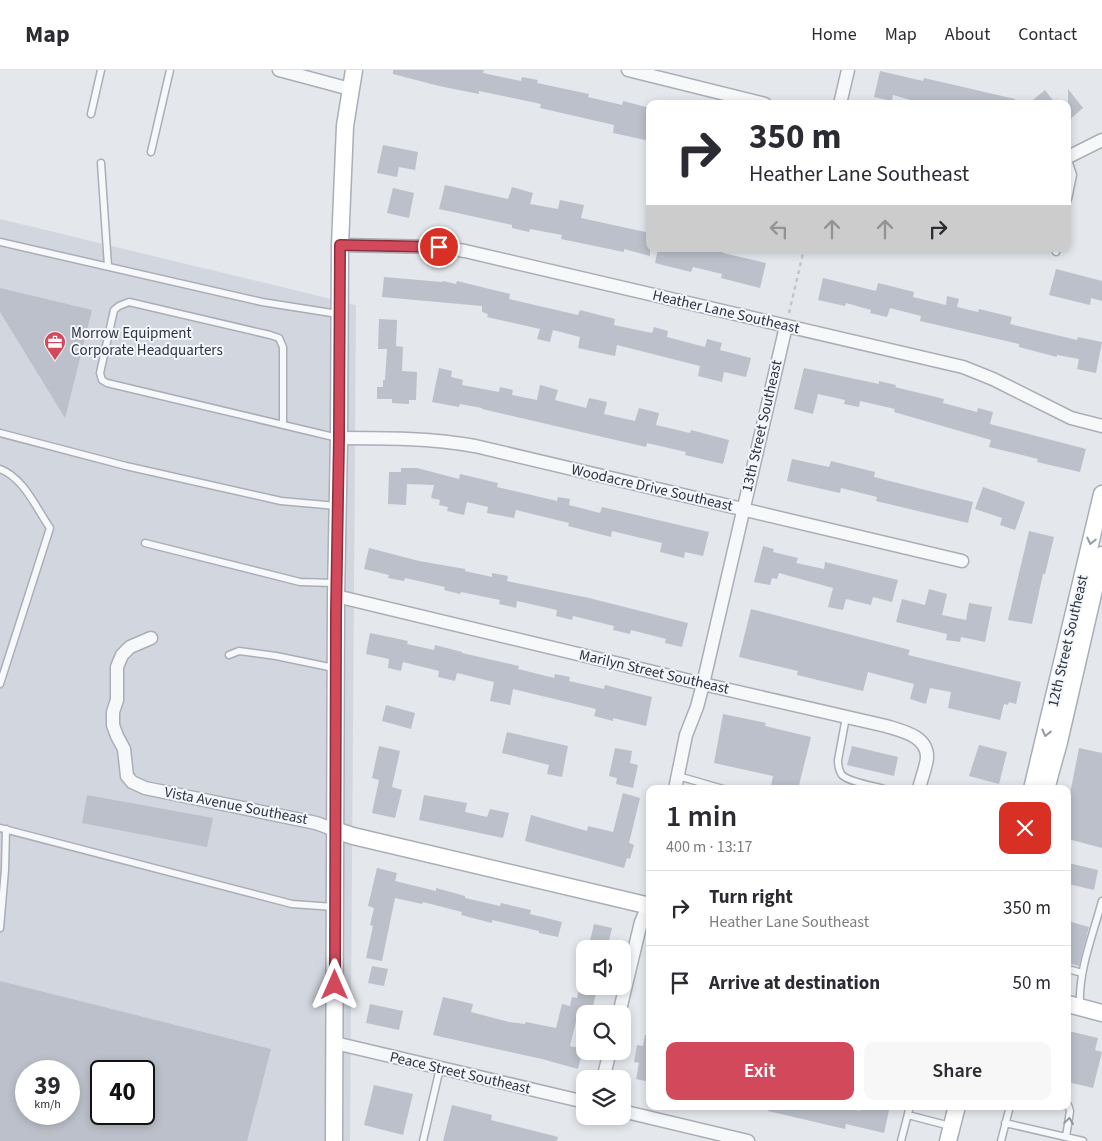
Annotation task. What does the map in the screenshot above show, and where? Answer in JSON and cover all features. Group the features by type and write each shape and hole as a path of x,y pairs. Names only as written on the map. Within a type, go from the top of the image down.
{"street":[{"path":"280,70 350,90"},
{"path":"334,1141 336,590 340,245 345,126 354,70"},
{"path":"628,70 749,100"},
{"path":"841,100 848,70"},
{"path":"1071,157 1102,140"},
{"name":"Heather Lane Southeast","path":"340,245 430,247 466,251 963,368 993,379 1071,418 1102,426"},
{"name":"13th Street Southeast","path":"676,785 686,735 697,707 703,684 742,509 786,326"},
{"name":"Woodacre Drive Southeast","path":"339,438 399,438 475,446 962,561"},
{"name":"12th Street Southeast","path":"1033,785 1102,494"},
{"name":"12th Street Southeast","path":"1047,785 1059,742 1102,555"},
{"name":"Marilyn Street Southeast","path":"336,590 703,684 846,716 908,733 919,739 927,757 920,785"},
{"name":"Vista Avenue Southeast","path":"152,638 130,647 122,655 117,667 117,700 113,725 124,748 127,776 132,782 145,788 316,822 353,836 646,903"},
{"path":"621,1005 641,922 646,911"},
{"path":"1074,1006 1102,1013"},
{"name":"Peace Street Southeast","path":"335,1043 576,1100"},
{"path":"950,1134 955,1110"},
{"path":"631,1113 748,1141"}],"lane":[{"path":"91,114 101,70"},
{"path":"151,152 170,70"},
{"path":"101,163 108,266"},
{"path":"1071,169 1073,175 1071,185"},
{"path":"0,242 262,302 339,315"},
{"path":"283,425 284,347 278,338 128,302 114,310 100,373 102,380 131,389 283,425 339,438"},
{"path":"0,433 126,466 281,501 338,506"},
{"path":"0,469 8,472 18,480 50,528 0,684"},
{"path":"146,542 336,590"},
{"path":"230,655 239,651 276,656 336,669"},
{"path":"846,716 838,767 841,774 847,778 871,785"},
{"path":"678,776 709,785"},
{"path":"0,928 3,828 292,904 335,908"},
{"path":"1074,1006 1102,901"},
{"path":"1071,970 1082,973"},
{"path":"423,1141 440,1068"},
{"path":"901,1141 909,1110"},
{"path":"1001,1141 1009,1110"},
{"path":"1066,1137 1070,1110"},
{"path":"908,1115 950,1134"},
{"path":"1005,1123 1083,1141"}],"path":[{"path":"786,326 803,252"}],"shaded area":[{"path":"0,219 356,305 350,1141 0,1141"}],"building":[{"path":"393,70 484,70 483,73 521,81 522,77 538,80 537,83 589,94 588,97 622,105 623,101 646,107 646,140 613,133 614,125 540,108 541,104 479,91 479,94 439,86 393,74"},
{"path":"880,71 923,81 924,78 1015,99 911,100 893,95 892,100 888,100 874,97"},
{"path":"1068,89 1083,108 1071,118 1071,100 1068,100"},
{"path":"1045,90 1053,100 1033,100"},
{"path":"383,145 418,152 415,170 399,167 397,177 377,173"},
{"path":"445,185 508,199 512,187 533,193 530,204 558,209 560,200 584,205 581,218 646,232 646,252 650,252 650,256 624,249 624,252 561,239 562,235 530,229 529,232 512,228 512,225 439,209"},
{"path":"393,188 414,193 409,218 387,213"},
{"path":"657,252 723,252 766,263 760,288 721,278 722,274 693,267 691,272 655,263"},
{"path":"1056,269 1102,281 1102,301 1091,298 1090,305 1049,295"},
{"path":"384,277 443,281 456,284 457,281 510,294 509,299 578,315 580,310 615,319 614,325 652,333 654,327 668,331 667,337 705,347 707,339 722,343 720,350 751,358 746,377 724,372 722,382 698,376 700,366 617,345 615,356 578,348 580,337 553,330 550,342 537,339 540,329 487,317 488,314 482,312 482,306 382,297"},
{"path":"823,278 876,291 878,283 914,292 913,297 946,305 947,296 959,299 957,307 978,312 979,309 1012,317 1010,324 1077,340 1078,337 1102,342 1096,373 1077,369 1079,359 1057,355 1057,357 1019,347 1019,344 920,321 921,316 890,308 887,317 870,313 871,310 846,303 845,306 818,300"},
{"name":"Morrow Equipment Corporate Headquarters","path":"0,288 92,310 65,418 0,312"},
{"path":"379,319 397,320 396,346 403,347 402,371 417,372 416,400 409,400 409,404 392,403 392,399 377,399 377,387 383,387 383,380 385,380 387,349 378,349"},
{"path":"439,368 452,371 451,377 463,380 462,385 499,392 500,387 513,390 512,395 537,400 540,385 558,390 555,400 586,408 589,398 607,402 604,414 635,421 639,408 659,413 656,425 690,433 691,430 729,440 723,464 685,455 686,452 647,443 646,447 482,408 460,404 459,407 432,402"},
{"path":"804,368 879,384 879,381 896,385 895,387 944,399 943,403 977,412 978,408 993,412 990,424 1086,449 1080,472 1037,462 1038,459 989,447 991,440 894,412 895,409 860,401 859,407 844,404 845,400 818,394 813,414 794,409"},
{"path":"792,459 829,467 831,461 875,472 874,477 973,502 968,523 876,501 877,497 841,488 840,493 787,481"},
{"path":"401,468 417,468 459,479 460,474 498,483 497,487 557,501 558,497 570,499 569,505 600,513 602,507 709,532 703,556 685,552 684,558 660,552 662,543 612,531 611,537 568,526 569,523 516,510 514,518 487,513 488,507 467,502 464,515 447,511 448,507 439,505 440,500 431,498 434,485 407,484 406,505 388,504 389,472 401,472"},
{"path":"983,487 1025,502 1015,530 1000,525 1002,518 975,509"},
{"path":"1029,531 1054,537 1045,574 1043,574 1032,624 1008,620"},
{"path":"763,546 774,549 773,552 798,558 796,563 824,569 825,562 898,580 892,602 873,597 871,605 846,599 843,610 828,607 833,588 779,573 777,579 772,578 770,585 754,582"},
{"path":"369,548 419,561 465,569 465,571 492,577 492,573 508,576 507,581 589,598 688,623 682,647 665,643 666,639 631,630 630,634 613,630 614,626 573,616 572,620 556,616 557,610 517,601 516,608 499,604 500,600 444,590 445,587 405,578 404,581 388,578 389,575 364,569"},
{"path":"929,589 947,594 942,615 966,620 969,603 992,607 985,642 961,637 960,642 946,640 947,634 896,622 902,599 925,605"},
{"path":"751,609 910,650 908,655 1021,682 1016,704 1009,702 1008,705 1004,704 1000,720 948,708 951,692 930,688 926,704 910,699 914,684 868,672 863,691 797,675 798,671 739,657"},
{"path":"370,633 408,641 407,644 434,650 435,645 519,666 518,669 554,678 555,674 570,677 569,681 604,689 605,685 652,697 646,726 613,718 613,721 594,716 596,709 513,689 510,705 490,701 494,682 457,673 455,681 438,677 439,671 403,662 401,671 388,668 389,659 366,654"},
{"path":"386,705 415,713 411,729 382,721"},
{"path":"723,714 766,723 765,726 811,737 799,785 771,785 773,776 714,763"},
{"path":"507,732 568,746 562,777 547,774 549,765 502,753"},
{"path":"979,745 1007,752 999,784 969,776"},
{"path":"379,746 400,751 392,787 402,790 395,818 372,813 379,780 372,778"},
{"path":"852,746 898,757 894,776 847,765"},
{"path":"615,748 632,751 630,763 638,765 633,788 616,784 617,778 609,776"},
{"path":"1079,748 1102,753 1102,848 1071,840 1071,789"},
{"path":"623,793 640,798 629,843 634,845 630,859 627,858 624,868 525,841 531,815 587,831 588,826 613,832"},
{"path":"87,795 213,818 207,847 82,823"},
{"path":"424,795 467,803 465,812 487,817 490,809 509,813 503,838 419,820"},
{"path":"1071,864 1098,870 1094,890 1071,885"},
{"path":"377,868 397,873 395,881 436,891 436,888 465,896 465,898 500,906 501,903 531,910 530,914 562,922 558,937 492,920 492,923 461,915 462,912 423,902 422,904 395,898 382,961 366,958 373,926 370,925 374,908 368,906"},
{"path":"1071,922 1089,927 1079,966 1071,964"},
{"path":"594,924 612,928 609,940 590,940"},
{"path":"372,966 388,969 384,986 368,983"},
{"path":"0,981 271,1049 247,1141 0,1141"},
{"path":"578,995 596,995 593,1005 576,1005 576,1021 570,1046 576,1047 576,1060 580,1060 578,1069 542,1059 433,1035 443,997 473,1004 471,1012 509,1022 525,1024 526,1022 556,1028 562,1004 570,1006 572,997 577,998"},
{"path":"370,1004 403,1011 399,1030 366,1023"},
{"path":"1071,1032 1098,1038 1095,1050 1102,1052 1093,1088 1071,1083"},
{"path":"646,1035 646,1081 636,1079 639,1063 634,1062 637,1045 643,1046"},
{"path":"374,1085 413,1094 403,1135 364,1125"},
{"path":"452,1105 492,1115 491,1120 558,1137 557,1141 443,1141"},
{"path":"889,1110 884,1133 846,1124 845,1129 768,1111"}],"place":[{"name":"Morrow Equipment Corporate Headquarters","path":"55,361"}],"route":[{"path":"335,985 336,614 340,245 439,247"}]}
